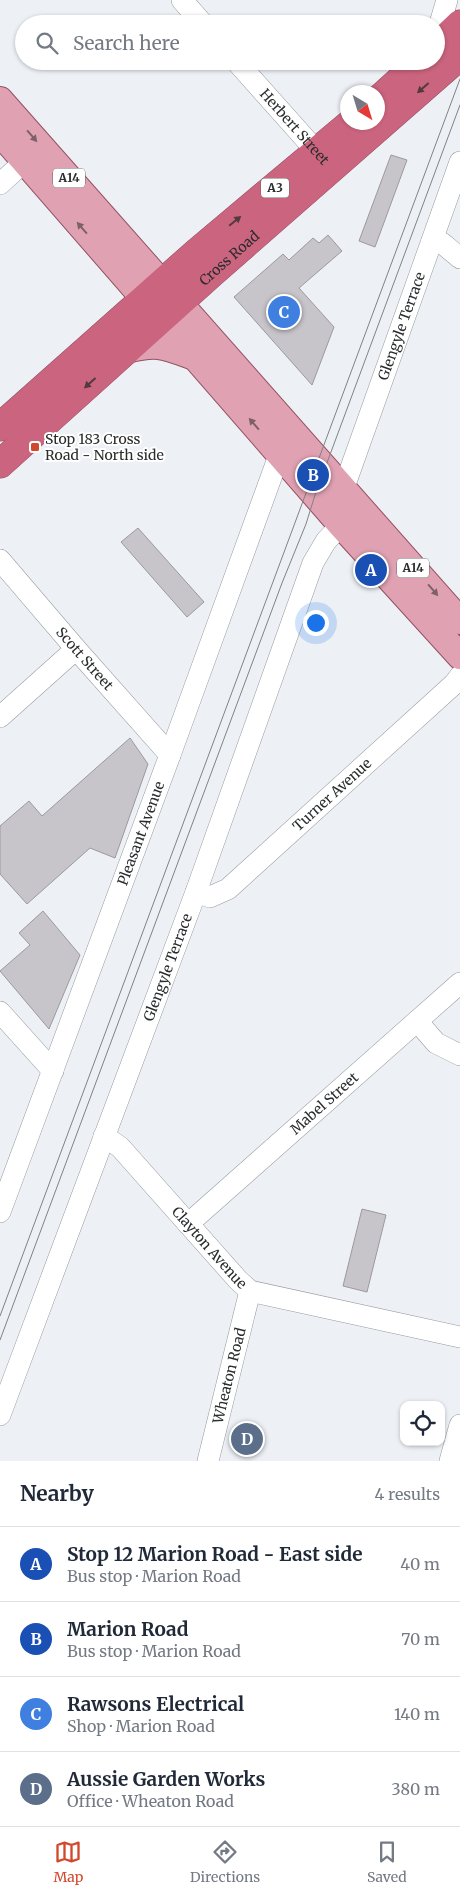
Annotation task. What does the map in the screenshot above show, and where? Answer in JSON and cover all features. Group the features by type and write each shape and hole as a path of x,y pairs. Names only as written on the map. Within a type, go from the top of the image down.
{"highway":[{"path":"445,39 460,24"},
{"name":"Cross Road","path":"445,68 460,56"},
{"path":"385,94 411,70"},
{"name":"Cross Road","path":"0,428 197,252 325,161 442,70"},
{"name":"Cross Road","path":"0,464 211,274 325,161 346,130"}],"main road":[{"name":"A14","path":"0,100 138,256 152,291"},
{"name":"A14","path":"0,133 114,265 152,291 201,346 343,490 460,621"},
{"path":"138,256 165,263 197,252"},
{"path":"109,329 118,302 119,288 114,265"},
{"path":"127,350 147,345 201,346 205,295 211,274"},
{"name":"A14","path":"201,346 280,453 341,525 460,656"}],"street":[{"path":"182,0 195,15"},
{"path":"443,15 447,0"},
{"name":"Herbert Street","path":"244,70 325,161"},
{"path":"0,184 25,161"},
{"name":"Glengyle Terrace","path":"343,490 460,162"},
{"path":"432,241 442,243 460,258"},
{"name":"Pleasant Avenue","path":"0,1212 280,453"},
{"name":"Glengyle Terrace","path":"0,1415 196,892 313,563 326,541 341,525"},
{"name":"Scott Street","path":"0,560 170,755"},
{"path":"0,717 76,649"},
{"name":"Turner Avenue","path":"196,892 210,897 228,889 457,680"},
{"name":"Mabel Street","path":"188,1224 460,983"},
{"path":"0,1012 53,1071"},
{"path":"417,1021 436,1043 460,1054"},
{"name":"Clayton Avenue","path":"104,1136 120,1147 238,1280 250,1291 460,1337"},
{"name":"Wheaton Road","path":"208,1461 250,1291"},
{"path":"450,1461 460,1425"}],"building":[{"path":"391,155 407,160 375,247 359,241"},
{"path":"328,235 342,251 299,288 334,327 312,385 234,297 283,254 289,260 313,238 319,243"},
{"path":"138,528 204,602 187,617 121,542"},
{"path":"130,738 148,764 115,858 90,848 27,904 0,874 0,826 29,801 42,816"},
{"path":"43,911 80,955 49,1029 0,971 30,945 19,933"},
{"path":"362,1209 386,1215 367,1292 343,1286"}],"tram line":[{"path":"0,1316 460,79"},
{"path":"0,1340 282,583 306,524 315,495 460,105"}],"place":[{"name":"Rawsons Electrical","path":"284,312"},
{"name":"Stop 183 Cross Road - North side","path":"35,447"},
{"name":"Marion Road","path":"313,475"},
{"name":"Stop 12 Marion Road - East side","path":"371,570"},
{"name":"Aussie Garden Works","path":"247,1439"}]}
